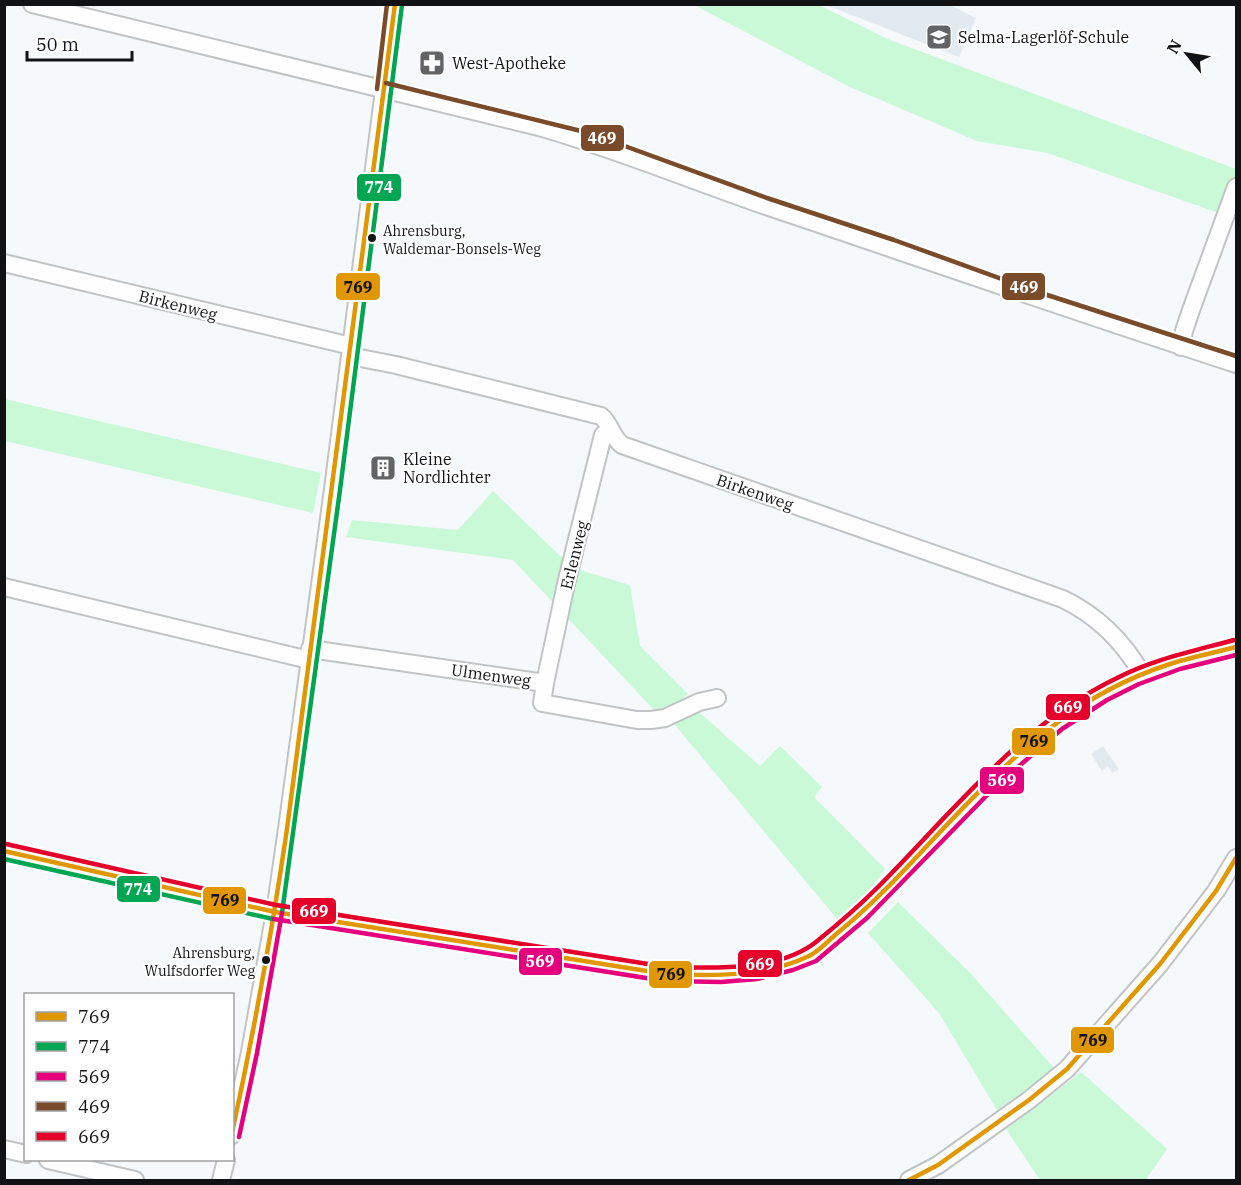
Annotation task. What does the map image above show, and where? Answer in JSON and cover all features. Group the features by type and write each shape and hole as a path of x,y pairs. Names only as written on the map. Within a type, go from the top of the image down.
{"street":[{"path":"32,4 586,140 765,205 1236,364"},
{"path":"234,1125 250,1052 275,912 351,351 395,4"},
{"path":"1181,347 1191,310 1236,187"},
{"name":"Birkenweg","path":"4,263 601,416 608,421 614,438 622,446 1063,599 1085,610 1105,626 1131,654 1142,674"},
{"name":"Erlenweg","path":"545,683 566,584 603,435 610,429"},
{"name":"Ulmenweg","path":"4,587 310,654 545,683 542,703 637,720 665,718 699,702 717,698"},
{"path":"4,851 275,912 666,974 719,976 772,969 811,955 847,927 1006,765 1080,707 1142,674 1172,663 1236,647"},
{"path":"909,1180 947,1158 1038,1094 1067,1069 1160,964 1216,891 1236,858"},
{"path":"4,1149 24,1154"},
{"path":"52,1161 135,1180"},
{"path":"221,1180 226,1161"}],"shaded area":[{"name":"Selma-Lagerlöf-Schule","path":"826,5 950,5 976,18 959,57"},
{"path":"1103,746 1119,769 1112,773 1108,766 1102,771 1091,754"}],"green space":[{"path":"694,5 819,5 890,40 1236,169 1236,219 1047,153 977,141 850,87"},
{"path":"5,399 321,473 313,513 5,441"},
{"path":"493,491 557,553 577,569 630,585 640,646 688,694 676,705 654,710 513,560 346,537 352,520 458,530"},
{"path":"699,712 760,766 780,746 822,787 814,797 885,869 867,895 838,920 674,724"},
{"path":"898,902 971,974 1055,1069 997,1110 939,1013 868,933"},
{"path":"1081,1072 1167,1149 1147,1178 1148,1180 1040,1180 1006,1129"}],"transit line":[{"name":"469","path":"377,89 387,4"},
{"name":"769","path":"234,1124 262,981 287,829 395,4"},
{"name":"774","path":"282,913 340,490 402,5"},
{"name":"469","path":"386,83 589,133 767,198 894,240 1038,292 1236,356"},
{"name":"669","path":"6,844 276,905 667,967 724,967 764,963 801,952 840,922 877,888 988,772 1049,720 1082,697 1131,671 1174,656 1234,640"},
{"name":"769","path":"4,851 275,912 666,974 739,974 792,963 819,949 883,892 999,772 1037,739 1097,696 1155,669 1236,647"},
{"name":"569","path":"274,919 665,981 721,982 757,979 793,970 816,961 867,918 996,786 1062,729 1107,700 1139,684 1180,669 1236,655"},
{"name":"769","path":"909,1180 938,1165 1029,1100 1067,1069 1160,964 1216,891 1236,858"},
{"name":"774","path":"4,859 273,919"},
{"name":"569","path":"239,1137 257,1053 282,913"}],"place":[{"name":"Selma-Lagerlöf-Schule","path":"939,37"},
{"name":"West-Apotheke","path":"432,63"},
{"name":"Ahrensburg, Waldemar-Bonsels-Weg","path":"372,238"},
{"name":"Kleine Nordlichter","path":"383,468"},
{"name":"Ahrensburg, Wulfsdorfer Weg","path":"266,960"}]}
